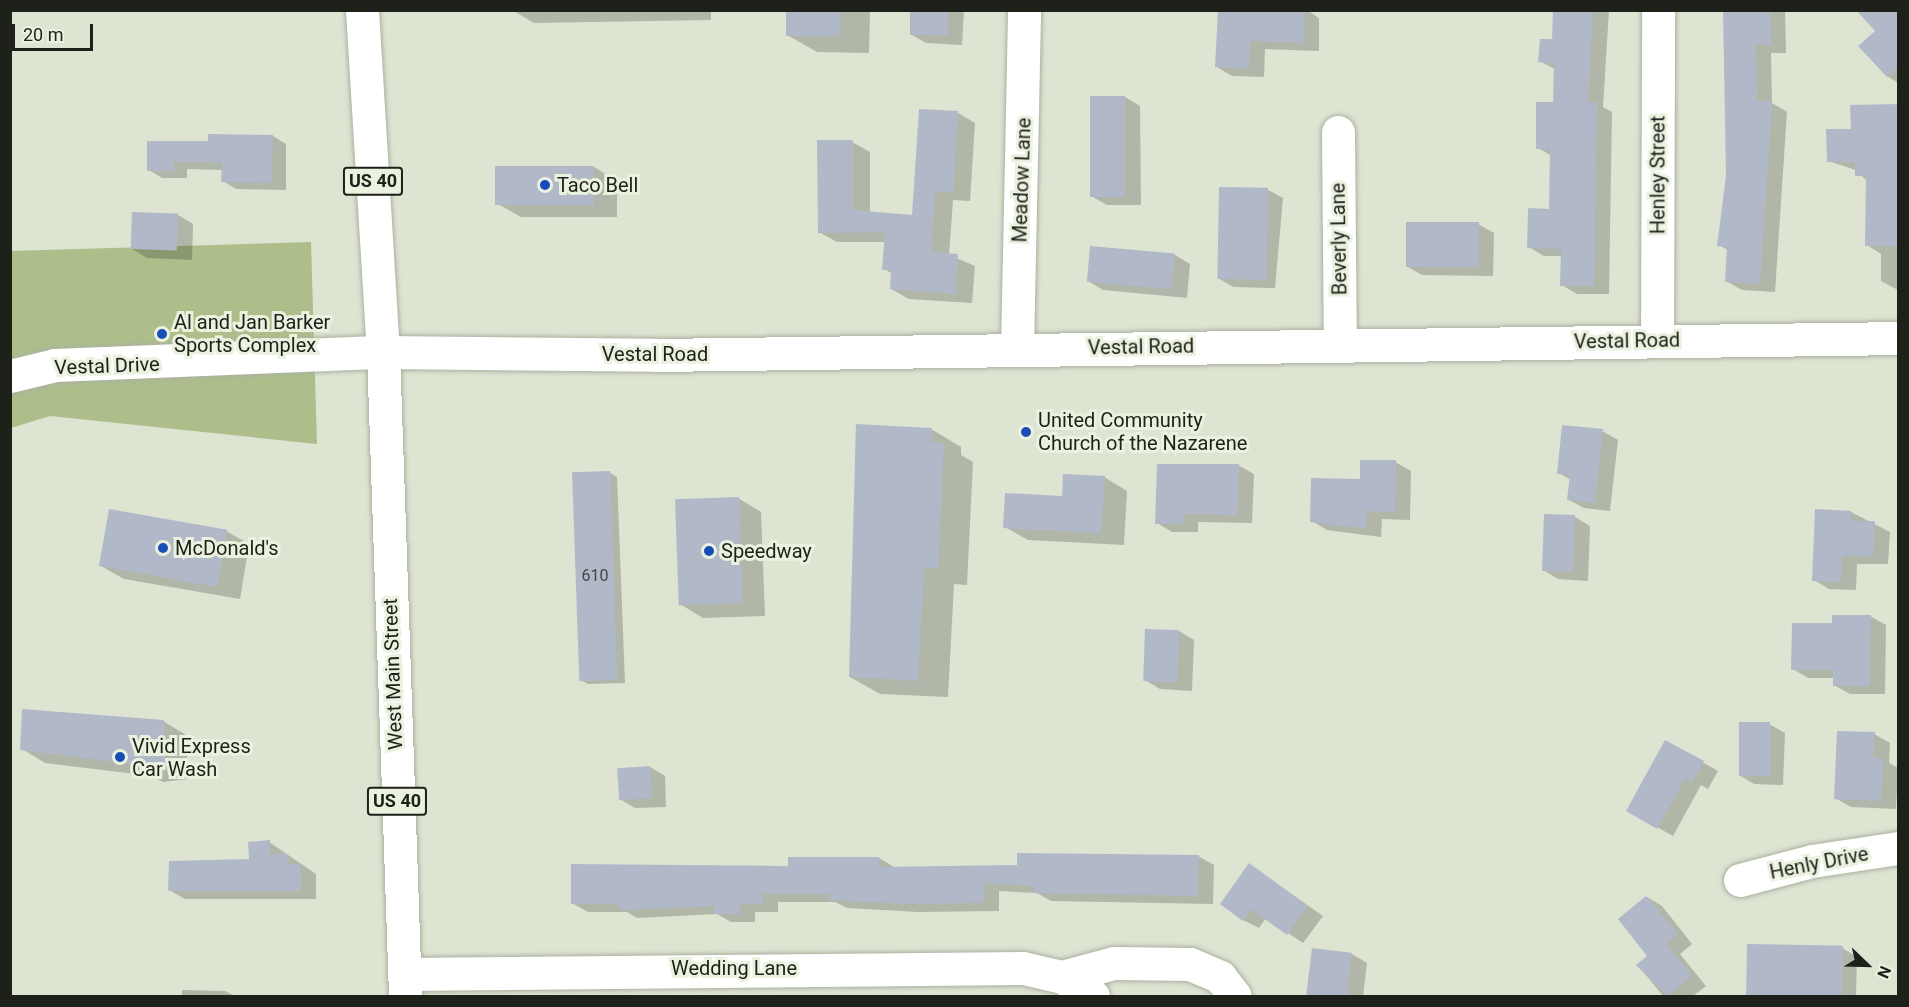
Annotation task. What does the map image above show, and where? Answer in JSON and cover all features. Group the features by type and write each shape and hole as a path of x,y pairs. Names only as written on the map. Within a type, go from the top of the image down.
{"street":[{"name":"West Main Street","path":"362,10 383,352 405,985"},
{"name":"West Main Street","path":"383,352 384,10"},
{"name":"Meadow Lane","path":"1017,349 1024,10"},
{"name":"Henley Street","path":"1657,340 1658,10"},
{"name":"Beverly Lane","path":"1338,132 1340,345"},
{"name":"Vestal Road","path":"383,352 656,355 1899,338"},
{"name":"Vestal Drive","path":"10,376 55,365 383,352"},
{"name":"Henly Drive","path":"1740,880 1812,861 1899,848"},
{"name":"Wedding Lane","path":"1062,976 1114,963 1190,964 1220,977 1235,996"},
{"name":"Wedding Lane","path":"405,985 1023,968 1062,976 1093,996"}],"green space":[{"name":"Al and Jan Barker Sports Complex","path":"311,242 317,444 50,416 11,428 10,251"}],"building":[{"path":"786,10 840,10 840,36 786,36"},
{"path":"910,10 948,10 948,35 910,35"},
{"path":"1218,10 1304,10 1304,43 1250,41 1249,69 1215,67"},
{"path":"1553,10 1593,10 1588,102 1597,102 1594,286 1560,286 1561,249 1527,248 1528,208 1549,209 1550,149 1536,149 1536,102 1553,102 1554,63 1538,62 1540,39 1552,39"},
{"path":"1723,10 1770,10 1771,45 1756,45 1757,101 1772,101 1760,284 1725,282 1727,247 1717,246 1726,176"},
{"path":"1856,10 1899,10 1899,66 1887,77 1858,46 1875,31"},
{"path":"1090,96 1125,96 1125,197 1090,197"},
{"path":"1899,104 1899,246 1865,246 1866,176 1855,176 1855,162 1827,162 1826,129 1851,129 1850,105"},
{"path":"919,109 958,111 953,192 935,191 931,252 958,254 955,294 890,289 891,270 882,270 885,232 818,233 817,140 853,140 853,210 912,215"},
{"path":"208,134 273,135 272,183 221,182 222,163 174,162 174,171 147,171 147,141 208,141"},
{"name":"Taco Bell","path":"495,166 594,166 594,205 495,205"},
{"path":"1219,187 1268,188 1266,280 1217,279"},
{"path":"132,212 178,214 177,251 131,249"},
{"path":"1406,222 1479,222 1479,267 1406,267"},
{"path":"1090,246 1175,253 1172,289 1087,282"},
{"path":"856,424 932,428 931,442 944,443 938,568 924,568 918,681 849,677"},
{"path":"1562,425 1603,429 1595,503 1567,500 1570,475 1557,474"},
{"path":"1360,460 1396,460 1395,512 1367,511 1366,529 1310,522 1311,478 1360,479"},
{"path":"1157,464 1239,464 1237,515 1183,514 1183,524 1155,524"},
{"path":"610,471 617,680 579,681 572,472"},
{"path":"1063,474 1105,476 1101,533 1003,528 1005,493 1062,496"},
{"name":"Speedway","path":"739,497 743,603 679,605 675,499"},
{"name":"McDonald's","path":"109,509 227,530 217,587 99,566"},
{"path":"1815,509 1851,511 1851,521 1875,521 1873,556 1842,556 1841,582 1812,581"},
{"path":"1544,514 1575,515 1573,572 1542,571"},
{"path":"1832,615 1871,615 1870,686 1833,686 1833,670 1791,670 1792,623 1832,623"},
{"path":"1145,629 1179,630 1177,682 1143,681"},
{"name":"Vivid Express Car Wash","path":"22,709 164,720 165,766 139,770 139,765 20,750"},
{"path":"1739,722 1770,722 1770,776 1739,776"},
{"path":"1837,731 1875,732 1873,757 1883,758 1881,801 1834,799"},
{"path":"1665,740 1704,761 1692,782 1685,778 1657,829 1626,811"},
{"path":"650,766 652,798 619,800 617,768"},
{"path":"270,840 270,854 287,854 288,864 301,864 301,891 168,891 169,861 249,859 248,842"},
{"path":"1017,853 1199,855 1198,896 1034,893 1034,886 984,883 984,903 902,904 830,900 830,894 763,894 763,904 740,904 740,914 714,914 714,906 620,910 620,904 571,904 571,864 788,866 788,857 879,857 879,867 1017,865"},
{"path":"1249,863 1308,906 1287,935 1251,909 1243,921 1220,904"},
{"path":"1646,896 1678,934 1666,944 1692,976 1667,996 1636,965 1647,956 1618,919"},
{"path":"1747,944 1843,946 1842,996 1746,996"},
{"path":"1312,948 1352,953 1346,996 1306,996"}],"place":[{"name":"Taco Bell","path":"545,185"},
{"name":"Al and Jan Barker Sports Complex","path":"162,334"},
{"name":"United Community Church of the Nazarene","path":"1026,432"},
{"name":"McDonald's","path":"163,548"},
{"name":"Speedway","path":"709,551"},
{"name":"Vivid Express Car Wash","path":"120,757"}]}
